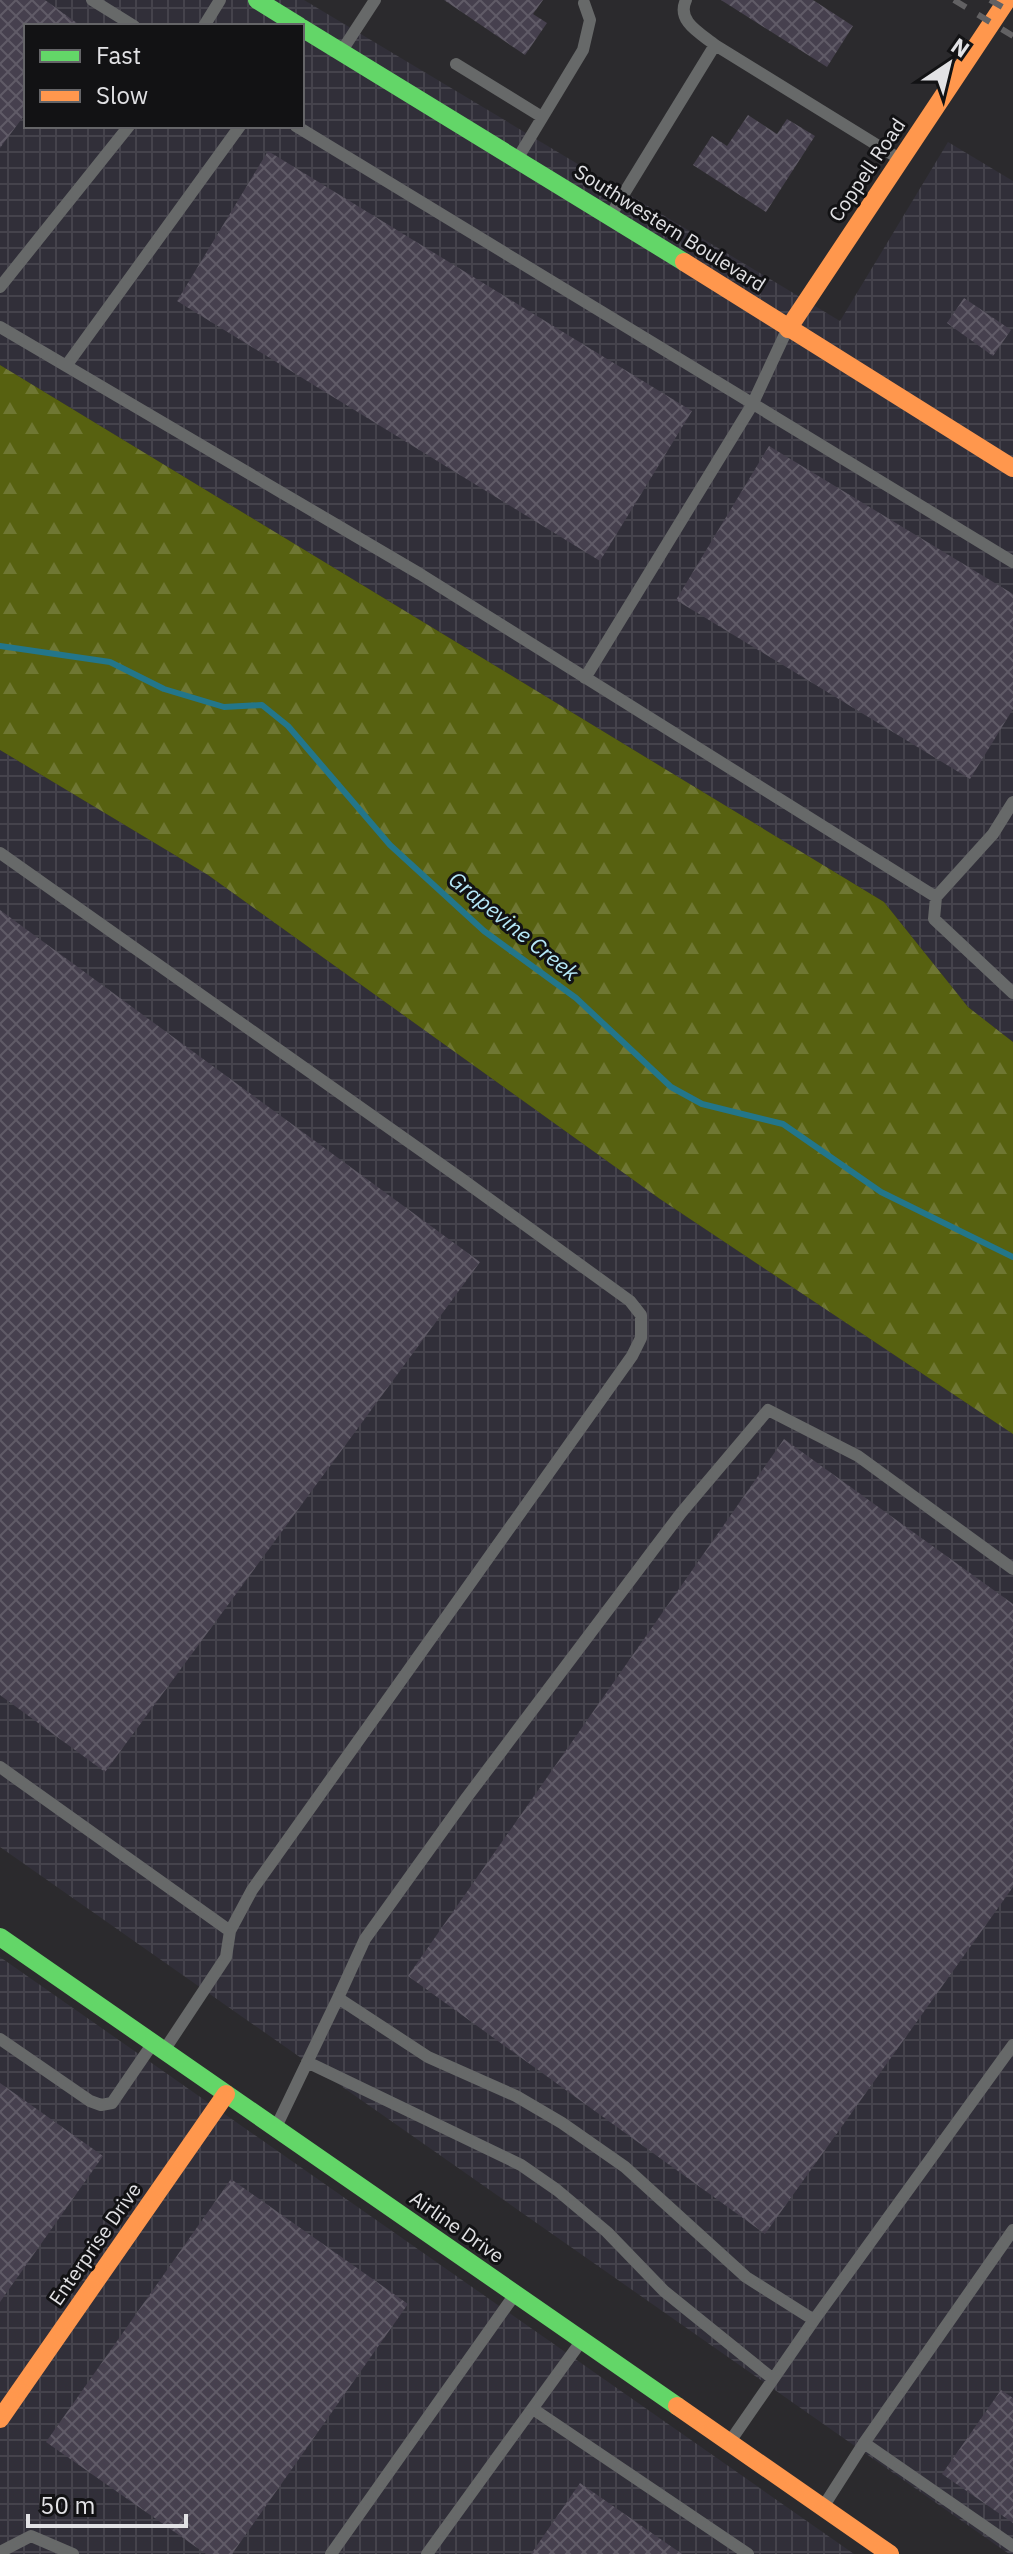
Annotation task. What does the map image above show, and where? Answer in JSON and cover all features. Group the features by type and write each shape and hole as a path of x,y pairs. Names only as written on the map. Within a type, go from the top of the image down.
{"street":[{"name":"Southwestern Boulevard","path":"257,0 296,24"},
{"name":"Coppell Road","path":"788,329 1007,0"},
{"name":"Southwestern Boulevard","path":"304,29 1013,468"},
{"name":"Airline Drive","path":"0,1937 890,2554"},
{"name":"Enterprise Drive","path":"0,2419 226,2094"}],"lane":[{"path":"92,0 131,24"},
{"path":"205,24 220,0"},
{"path":"341,52 375,0"},
{"path":"686,0 683,6 687,23 715,45 900,159"},
{"path":"518,159 583,50 590,20 584,3"},
{"path":"610,216 715,45"},
{"path":"456,64 542,117"},
{"path":"0,287 127,128"},
{"path":"66,366 239,128"},
{"path":"299,128 1013,562"},
{"path":"0,327 420,574 936,897"},
{"path":"585,678 752,405 788,329"},
{"path":"1013,802 993,834 936,897 934,919 1013,993"},
{"path":"0,853 463,1180 630,1301 641,1315 641,1338 632,1356 252,1890 230,1931 226,1957 112,2103 101,2105 90,2101 0,2039"},
{"path":"276,2128 365,1939 467,1797 681,1513 768,1410 858,1456 1013,1569"},
{"path":"0,1767 230,1931"},
{"path":"338,1998 428,2057 516,2096 562,2123 625,2167 746,2277 814,2320"},
{"path":"729,2443 1013,2045"},
{"path":"307,2062 521,2165 557,2190 607,2232 664,2291 773,2379"},
{"path":"823,2508 864,2443 1013,2230"},
{"path":"331,2554 515,2294"},
{"path":"427,2554 582,2341"},
{"path":"533,2409 748,2554"},
{"path":"864,2443 1013,2546"},
{"path":"1,2549 31,2536 73,2554"}],"shaded area":[{"path":"0,0 304,0 840,321 948,142 1013,181 1013,1042 968,1007 884,902 0,365"},
{"path":"0,750 208,875 660,1199 1013,1434 1013,2554 0,1847"},
{"path":"0,1957 854,2554 0,2554"}],"green space":[{"path":"0,365 884,902 968,1007 1013,1042 1013,1434 660,1199 208,875 0,750"}],"building":[{"path":"0,0 45,0 78,24 24,24 24,116 0,148"},
{"path":"444,0 543,0 533,14 547,23 525,55"},
{"path":"721,0 813,0 853,26 827,67"},
{"path":"748,115 777,134 787,119 815,136 766,212 693,165 712,136 727,146"},
{"path":"268,151 692,411 600,561 177,301"},
{"path":"964,298 1011,330 993,356 947,323"},
{"path":"769,446 1013,594 1013,709 970,779 676,600"},
{"path":"0,910 480,1262 105,1772 0,1695"},
{"path":"784,1439 1013,1604 1013,1887 765,2234 408,1976"},
{"path":"0,2083 103,2156 0,2302"},
{"path":"231,2179 408,2304 232,2554 206,2554 46,2442"},
{"path":"1001,2390 1013,2398 1013,2523 942,2474"},
{"path":"580,2483 682,2554 531,2554"}],"waterway":[{"name":"Grapevine Creek","path":"0,646 110,662 164,689 224,707 262,705 288,726 390,845 484,931 576,998 671,1087 702,1104 783,1124 881,1192 1013,1257"}],"railway":[{"path":"954,0 1013,36"},
{"path":"990,0 1013,13"}],"traffic: fast":[{"path":"257,0 296,24"},
{"path":"304,29 684,262"},
{"path":"0,1937 677,2406"}],"traffic: slow":[{"path":"788,329 1007,0"},
{"path":"684,262 1013,468"},
{"path":"0,2419 226,2094"},
{"path":"677,2406 890,2554"}]}
